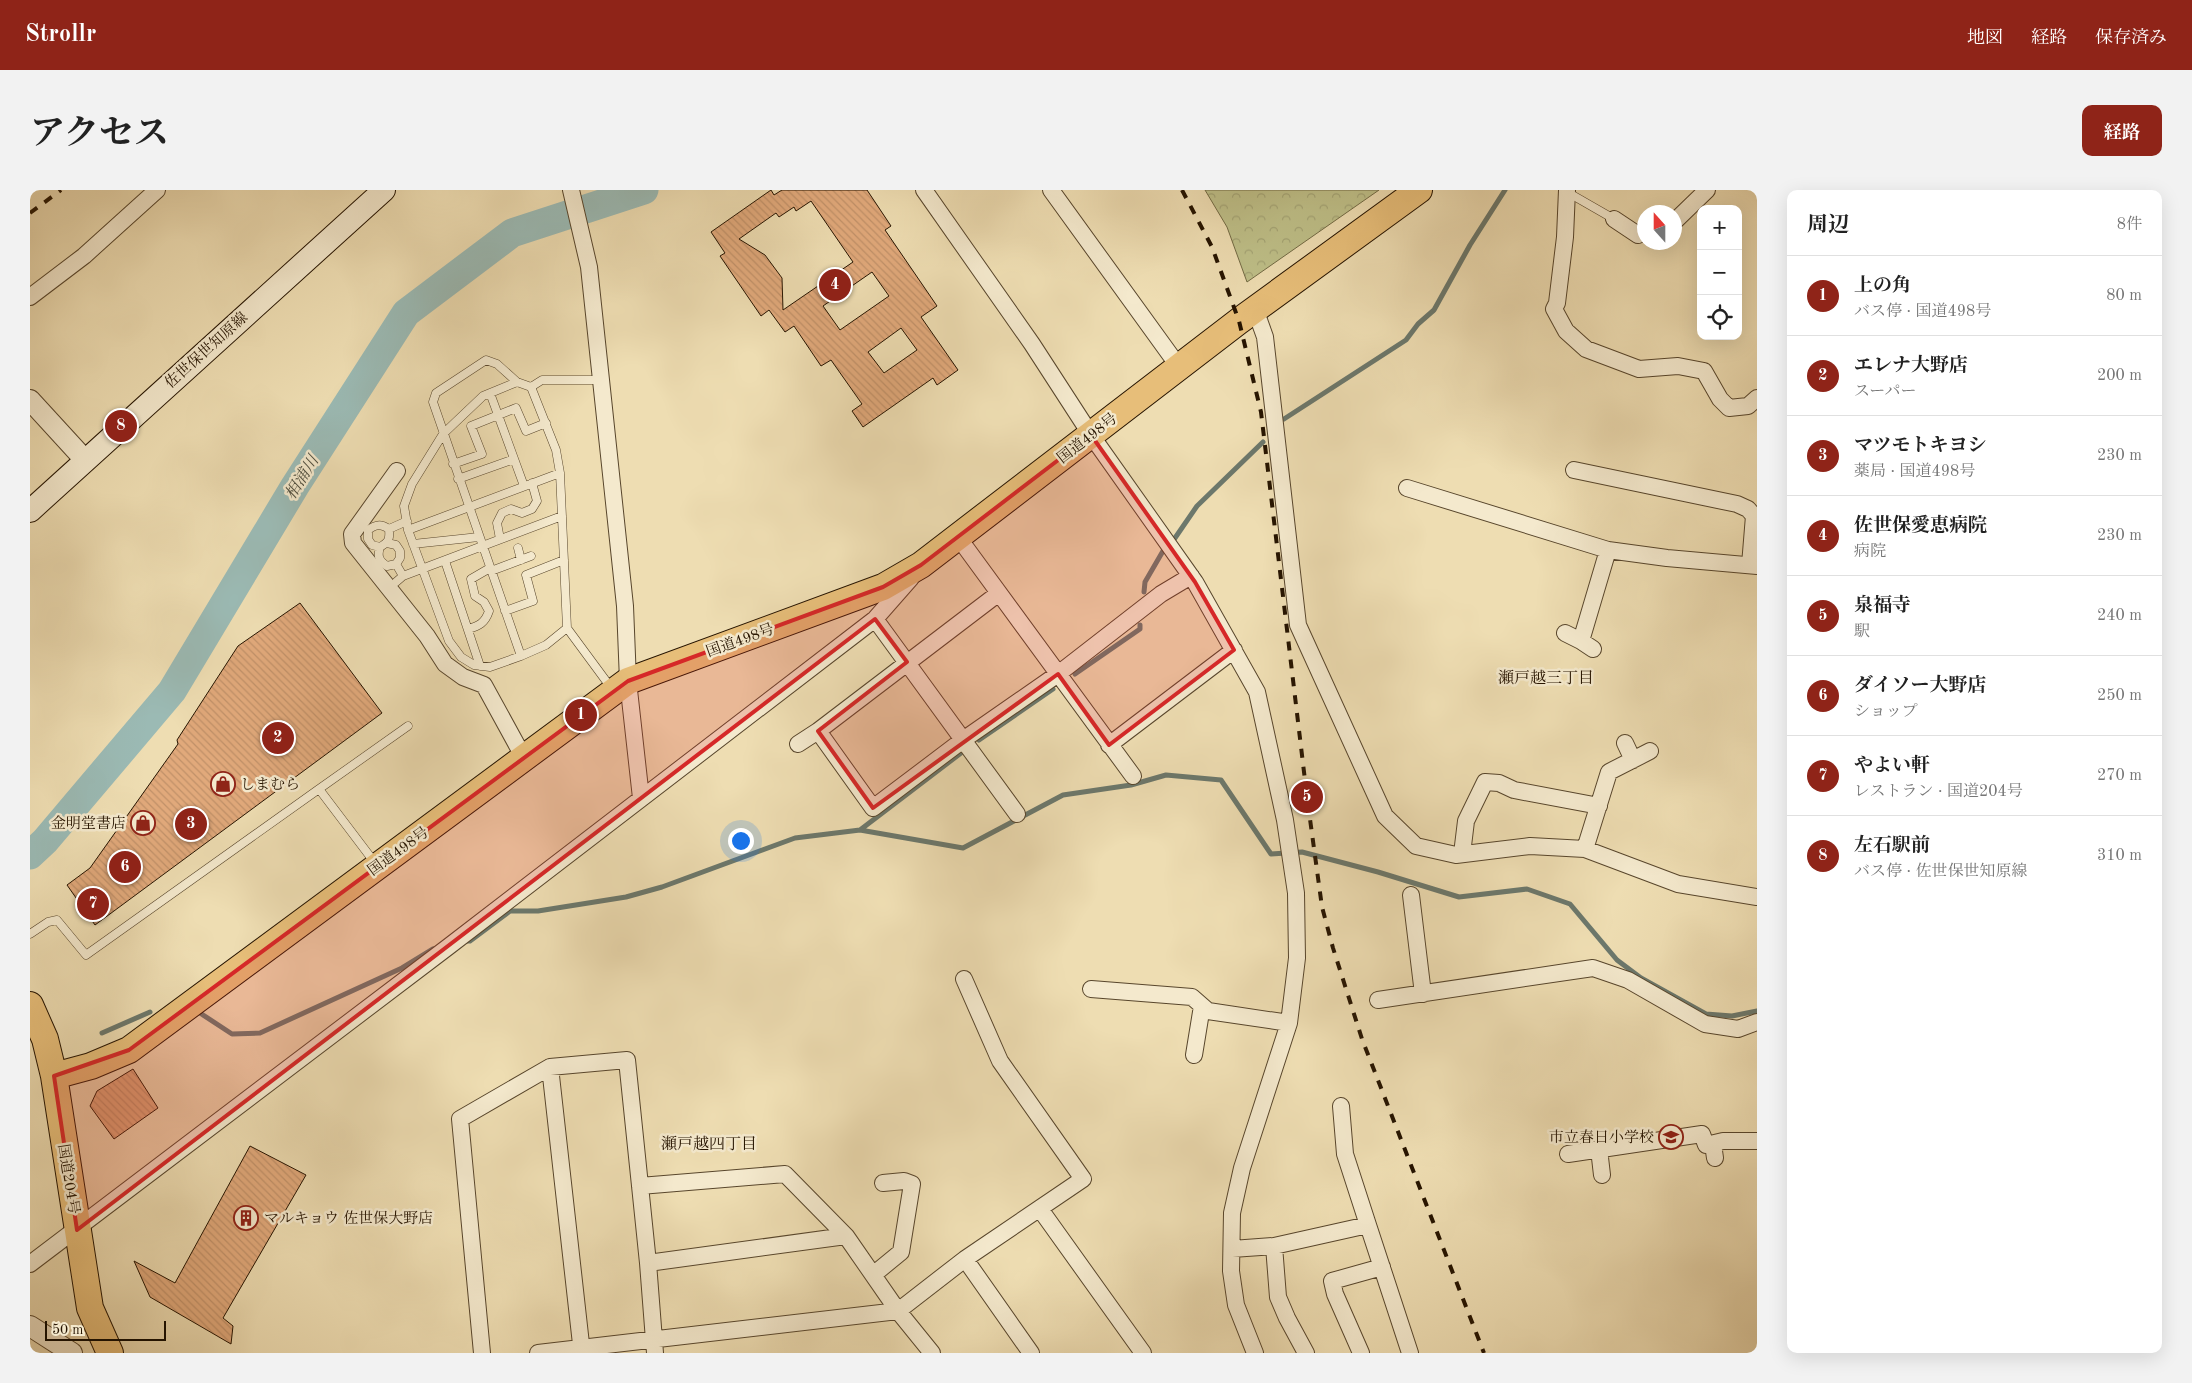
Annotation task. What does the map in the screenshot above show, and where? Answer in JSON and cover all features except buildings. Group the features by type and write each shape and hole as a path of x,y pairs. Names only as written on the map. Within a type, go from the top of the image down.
{"highway":[{"name":"国道498号","path":"54,1076 91,1066 129,1050 621,686 883,587 921,565 1255,309 1419,190"},
{"name":"国道204号","path":"30,1005 44,1039 54,1076 90,1308 110,1353"}],"main road":[{"name":"佐世保世知原線","path":"30,511 384,190"}],"street":[{"path":"30,297 84,256 156,190"},
{"path":"571,190 589,267 625,606 621,686 641,798"},
{"path":"924,190 1032,344 1091,435 1191,576 1257,692 1289,842 1296,893 1297,958 1289,1023 1242,1168 1232,1213 1231,1271 1236,1305 1255,1353"},
{"path":"1051,190 1179,367"},
{"path":"1682,214 1707,190"},
{"path":"1567,191 1565,237 1557,303 1554,309 1566,331 1586,349 1639,369 1678,366 1704,371 1720,399 1729,408 1748,406 1757,398"},
{"path":"1614,219 1637,233"},
{"path":"1255,309 1265,336 1298,625 1385,816 1416,846 1456,855 1530,846 1585,849 1678,884 1757,897"},
{"path":"30,400 85,460"},
{"path":"1408,488 1608,550 1667,558 1754,565 1754,516 1748,509 1737,504 1574,470"},
{"path":"397,471 352,534 353,543 446,664 463,677 484,685 524,758"},
{"path":"958,537 1133,776"},
{"path":"1565,633 1587,645 1608,550"},
{"path":"30,1264 448,948 876,619 921,565"},
{"path":"818,731 873,808 963,740 1058,674 1161,594 1191,576"},
{"path":"798,744 818,731 999,593"},
{"path":"876,619 1017,814"},
{"path":"1109,745 1234,650"},
{"path":"1625,743 1633,760"},
{"path":"1585,849 1609,772 1650,751"},
{"path":"1462,854 1466,821 1485,782 1499,783 1514,790 1599,806"},
{"path":"1411,895 1422,994"},
{"path":"1378,1000 1593,968 1628,980 1705,1024 1738,1029 1757,1022"},
{"path":"538,1353 655,1346 898,1311 965,1260 1083,1179 1000,1061 964,979"},
{"path":"1090,990 1192,998 1208,1011 1289,1023"},
{"path":"1194,1055 1202,1006"},
{"path":"482,1353 460,1119 550,1067 627,1060 655,1346"},
{"path":"550,1067 582,1351"},
{"path":"1341,1106 1346,1154 1410,1353"},
{"path":"1568,1154 1702,1134 1706,1145 1714,1151 1723,1141 1757,1141"},
{"path":"1599,1149 1602,1175"},
{"path":"640,1186 785,1174 846,1236 898,1311 932,1353"},
{"path":"873,1276 901,1252 912,1184 904,1181 883,1183"},
{"path":"1040,1208 1144,1353"},
{"path":"1232,1249 1274,1246 1368,1225"},
{"path":"648,1263 846,1236"},
{"path":"1274,1246 1278,1297 1306,1353"},
{"path":"965,1260 1031,1353"},
{"path":"1361,1353 1332,1281 1382,1268"},
{"path":"30,1326 72,1353"}],"lane":[{"path":"1567,191 1614,219"},
{"path":"521,656 458,479 433,402 436,393 486,360 497,364 517,382 531,387 546,423 556,450 560,473 567,628 621,686"},
{"path":"531,387 542,380 601,380"},
{"path":"517,382 483,396 443,434 412,484 404,506 408,530 449,641 462,657 474,665 490,667 521,656 546,645 567,628"},
{"path":"490,393 514,458 537,502 532,509 522,513 511,509 502,513 496,523 500,539"},
{"path":"453,464 482,454 471,426 516,408 526,430 546,423"},
{"path":"458,479 514,458"},
{"path":"486,469 490,478"},
{"path":"408,530 560,473"},
{"path":"396,582 403,576 562,516"},
{"path":"389,529 407,521"},
{"path":"389,529 383,525 375,525 368,530 368,539 372,545 384,545 396,545 400,551 400,558 396,564 388,566 380,562 378,554 384,545 390,538 389,529"},
{"path":"413,544 479,537"},
{"path":"518,548 521,560"},
{"path":"468,629 478,626 486,620 489,611 484,602 475,596 471,586 471,579 490,570 532,556"},
{"path":"505,611 534,601 526,574 564,560"},
{"path":"444,561 480,666"},
{"path":"396,564 403,576"},
{"path":"30,934 48,922 57,920 86,955 408,726"},
{"path":"319,789 377,866"}],"highlighted area":[{"path":"1091,435 1195,582 1234,650 1109,745 1058,674 873,808 818,731 907,662 875,619 77,1230 54,1076 129,1050 628,681 883,587 921,565"}],"green space":[{"path":"1205,190 1379,190 1247,282 1227,227"}],"waterway":[{"name":"相浦川","path":"30,855 45,841 172,691 295,486 406,313 512,233 644,190"},
{"path":"1284,419 1406,340 1418,324 1434,310 1470,245 1505,190"},
{"path":"1175,538 1197,506 1263,442"},
{"path":"1144,592 1145,582 1163,551"},
{"path":"1075,674 1140,629 1140,625"},
{"path":"979,740 1053,689"},
{"path":"860,830 961,753"},
{"path":"465,941 470,941 510,911 538,911 626,897 662,887 795,838 860,830 963,848 1063,795 1131,785 1166,775 1221,780 1271,854 1302,852 1378,872 1459,897 1527,889 1570,904 1617,960 1641,978 1706,1014 1732,1016 1757,1011"},
{"path":"200,1013 232,1034 260,1033 402,968 433,949"},
{"path":"102,1033 150,1012"}],"railway":[{"path":"30,213 61,190"},
{"path":"1182,190 1212,247 1239,321 1261,412 1322,907 1362,1039 1484,1353"}],"place":[{"name":"佐世保愛恵病院","path":"835,285"},
{"name":"左石駅前","path":"121,426"},
{"name":"上の角","path":"581,715"},
{"name":"エレナ大野店","path":"278,738"},
{"name":"しまむら","path":"223,784"},
{"name":"泉福寺","path":"1307,797"},
{"name":"金明堂書店","path":"143,823"},
{"name":"マツモトキヨシ","path":"191,824"},
{"name":"ダイソー大野店","path":"125,867"},
{"name":"やよい軒","path":"93,904"},
{"name":"市立春日小学校","path":"1671,1137"},
{"name":"マルキョウ 佐世保大野店","path":"246,1218"}],"district":[{"name":"瀬戸越三丁目","path":"1546,677"},
{"name":"瀬戸越四丁目","path":"709,1143"}]}
